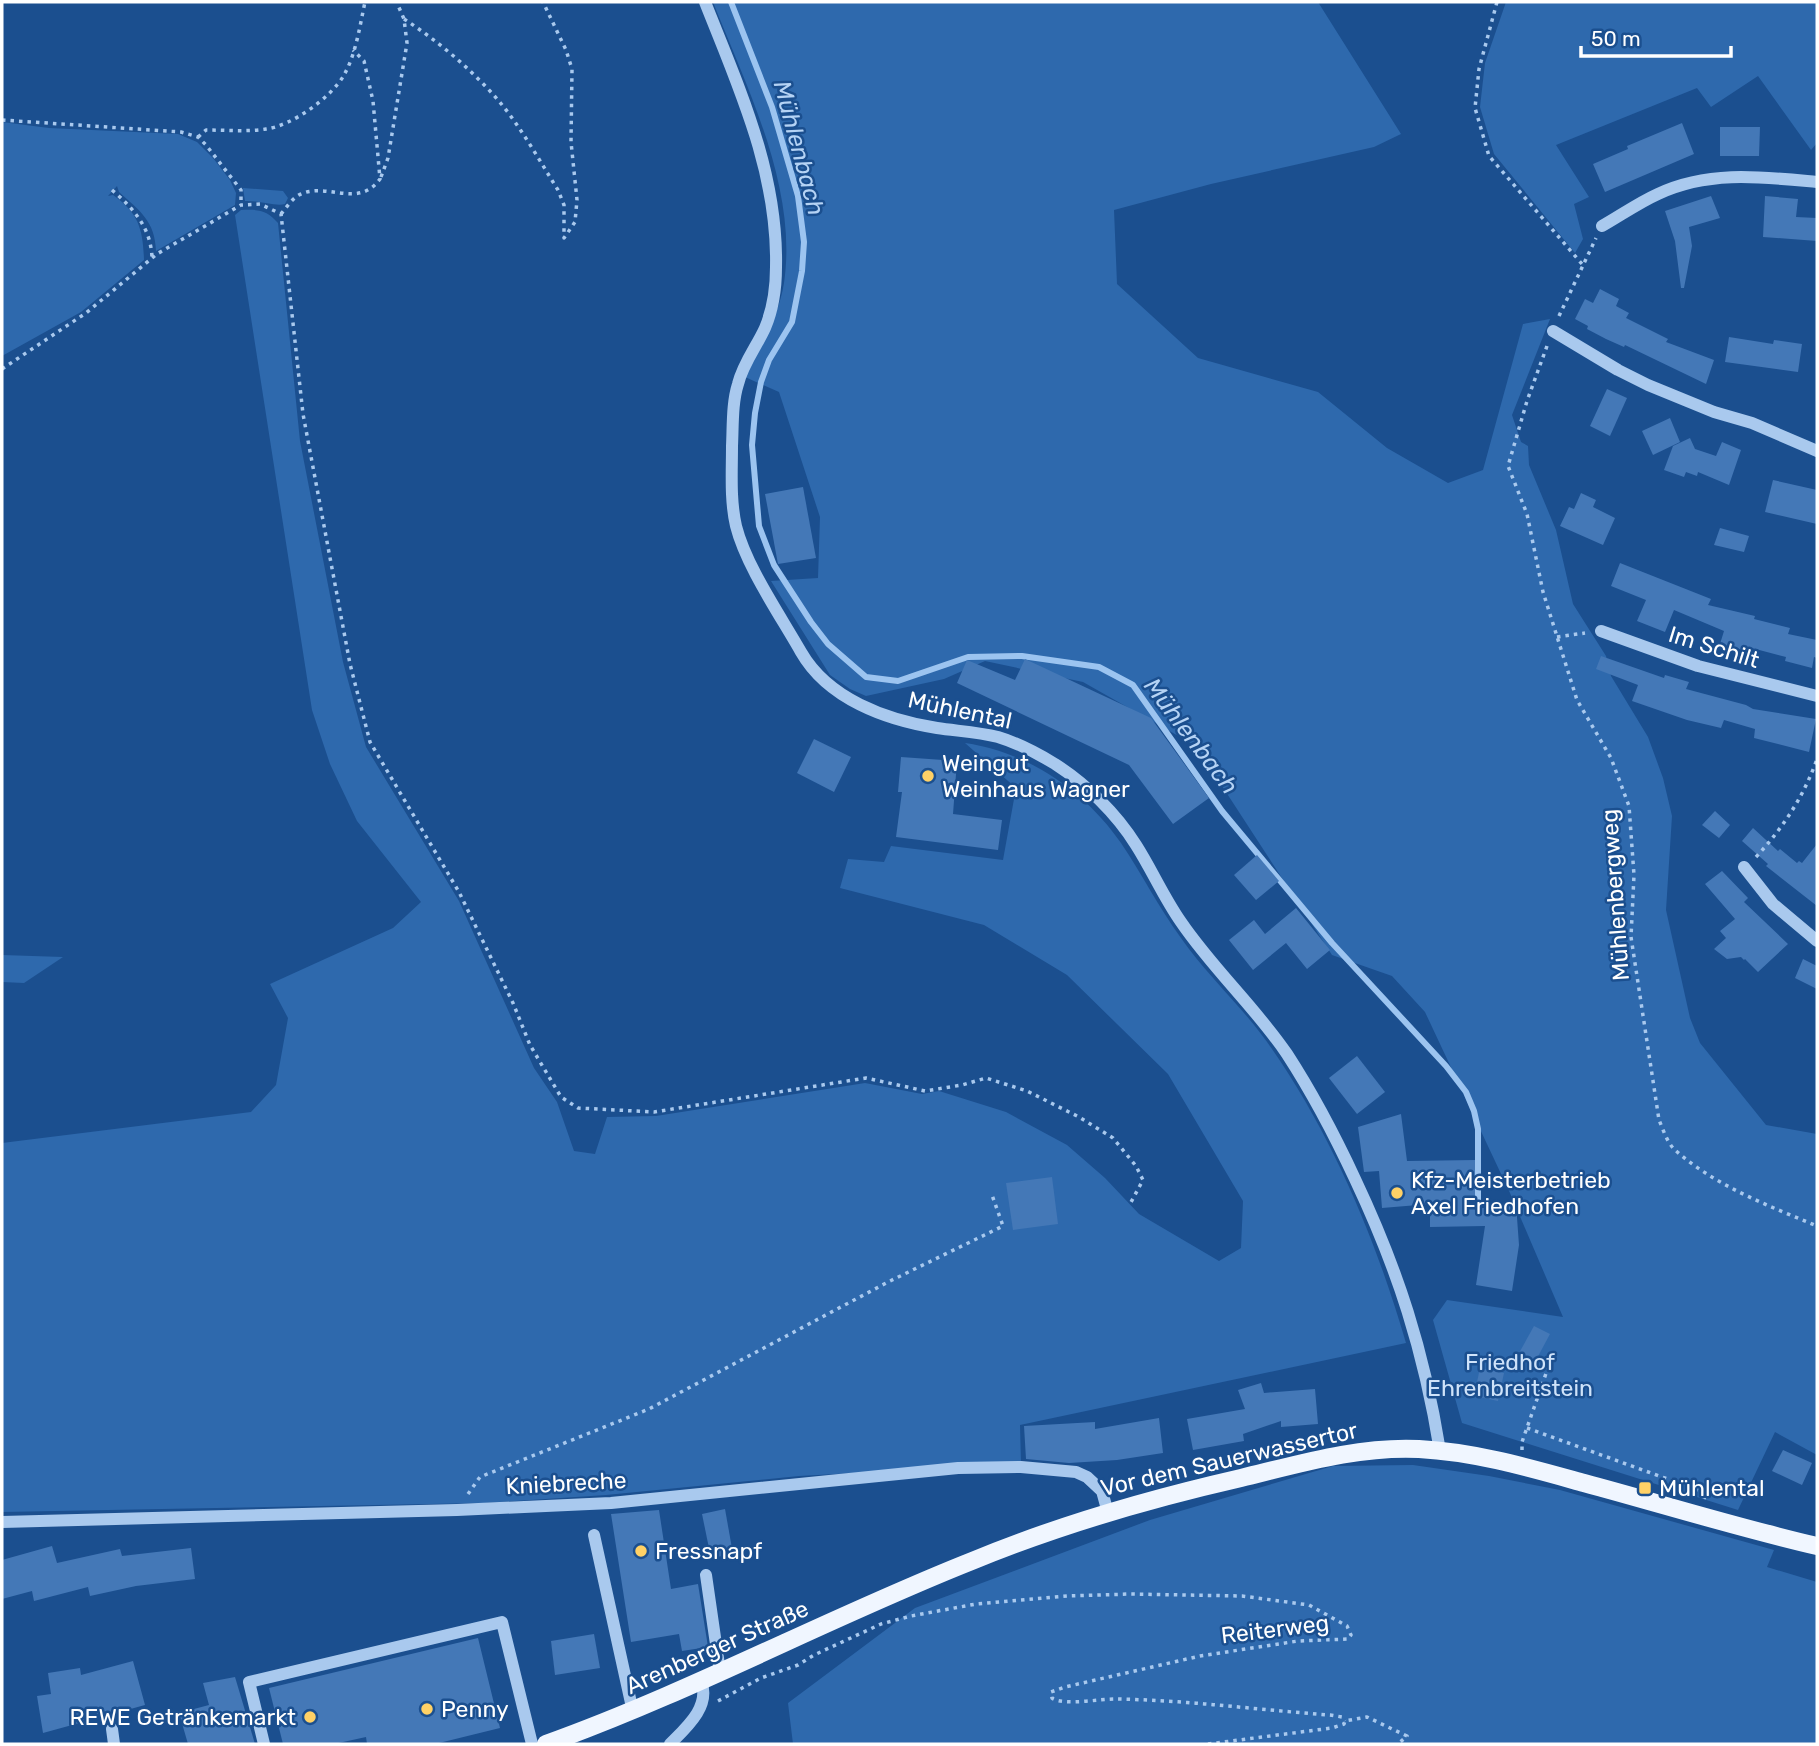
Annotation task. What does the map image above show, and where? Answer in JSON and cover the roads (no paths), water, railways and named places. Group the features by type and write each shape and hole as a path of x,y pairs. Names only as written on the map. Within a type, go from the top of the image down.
{"main road":[{"name":"Vor dem Sauerwassertor","path":"906,1589 1035,1536 1108,1513 1189,1490 1340,1455 1391,1448 1465,1453 1522,1466 1817,1546"},
{"name":"Arenberger Straße","path":"546,1744 633,1712 906,1589"}],"street":[{"name":"Mühlental","path":"705,2 759,146 767,172 775,223 776,270 773,301 767,323 739,379 734,402 734,513 747,555 805,658 828,686 868,708 890,716 934,728 996,737 1026,748 1072,776 1107,807 1124,828 1179,920 1287,1055 1311,1092 1346,1160 1389,1254 1400,1286 1429,1390 1440,1451"},
{"path":"1602,226 1656,195 1695,182 1743,176 1817,182"},
{"path":"1553,331 1648,385 1817,451"},
{"name":"Im Schilt","path":"1601,631 1698,666 1817,696"},
{"path":"1744,867 1773,904 1817,941"},
{"name":"Kniebreche","path":"2,1522 457,1510 611,1503 958,1468 1021,1467 1076,1472 1087,1477 1102,1491 1108,1513"},
{"path":"594,1535 633,1712"},
{"path":"706,1576 720,1672"},
{"path":"264,1744 249,1682 502,1622 532,1744"},
{"path":"670,1744 687,1727 701,1707 705,1693 701,1681"},
{"path":"112,1729 114,1744"}],"waterway":[{"name":"Mühlenbach","path":"731,2 772,107 798,196 804,242 802,271 792,322 769,360 761,382 752,445 759,526 774,565 828,644 866,677 898,681 968,657 1022,656 1099,667 1133,685 1222,811 1332,943 1446,1066 1466,1092 1478,1129 1478,1214"}],"place":[{"name":"Weingut Weinhaus Wagner","path":"928,776"},
{"name":"Kfz-Meisterbetrieb Axel Friedhofen","path":"1397,1193"},
{"name":"Mühlental","path":"1645,1488"},
{"name":"Fressnapf","path":"641,1551"},
{"name":"Penny","path":"427,1709"},
{"name":"REWE Getränkemarkt","path":"310,1717"}],"park label":[{"name":"Friedhof Ehrenbreitstein","path":"1510,1375"}]}
